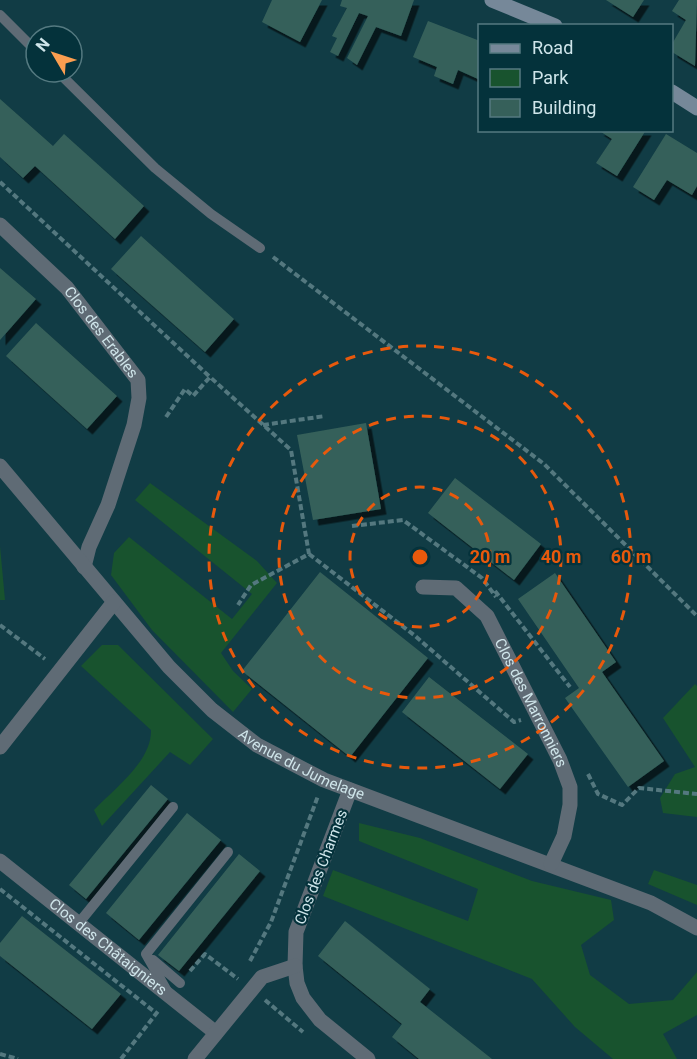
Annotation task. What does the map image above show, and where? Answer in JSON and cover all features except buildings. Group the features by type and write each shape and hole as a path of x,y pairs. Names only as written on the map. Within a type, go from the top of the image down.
{"street":[{"path":"492,0 550,24"},
{"path":"673,93 697,108"},
{"name":"Clos des Erables","path":"0,225 67,288 138,380 139,399 134,425 108,505 89,547 84,567"},
{"name":"Avenue du Jumelage","path":"0,466 169,667 212,710 256,745 324,780 651,903 697,928"},
{"name":"Clos des Marronniers","path":"423,587 456,588 488,616 537,716 570,787 570,805 564,836 552,864"},
{"path":"0,747 114,602"},
{"name":"Clos des Charmes","path":"350,790 296,932 294,966 303,998 320,1020 368,1059"},
{"name":"Clos des Châtaigniers","path":"0,861 216,1033"},
{"path":"195,1059 262,977 294,966"}],"lane":[{"path":"0,15 24,39"},
{"path":"70,84 155,168 211,214 260,248"},
{"path":"78,924 173,807"},
{"path":"146,954 228,852"},
{"path":"146,954 180,983"},
{"path":"146,954 170,996"}],"path":[{"path":"0,182 262,426 291,450 309,554 414,634 514,722 537,716"},
{"path":"260,248 544,464 697,616"},
{"path":"166,417 185,389 193,396 210,377"},
{"path":"262,426 325,416"},
{"path":"238,605 251,585 309,554"},
{"path":"489,584 570,687"},
{"path":"0,625 60,670"},
{"path":"240,981 270,922 324,780"},
{"path":"0,889 156,1013"},
{"path":"0,1053 18,1059"}],"green space":[{"path":"150,483 257,561 277,583 221,653 233,671 252,689 233,712 152,630 111,575 114,553 129,537 232,619 252,594 135,500"},
{"path":"0,546 5,600 0,600"},
{"path":"102,645 118,645 213,739 190,765 170,752 102,826 94,810 139,763 150,741 151,730 81,666"},
{"path":"695,684 697,686 697,817 663,813 660,798 675,774 695,767 663,718"},
{"path":"359,823 420,838 532,881 611,900 614,920 581,945 590,975 629,1004 673,1000 697,972 697,1015 663,1034 677,1059 613,1059 575,1027 532,979 323,896 333,870 468,921 478,889 359,841"},
{"path":"654,870 697,885 697,905 648,884"}]}
